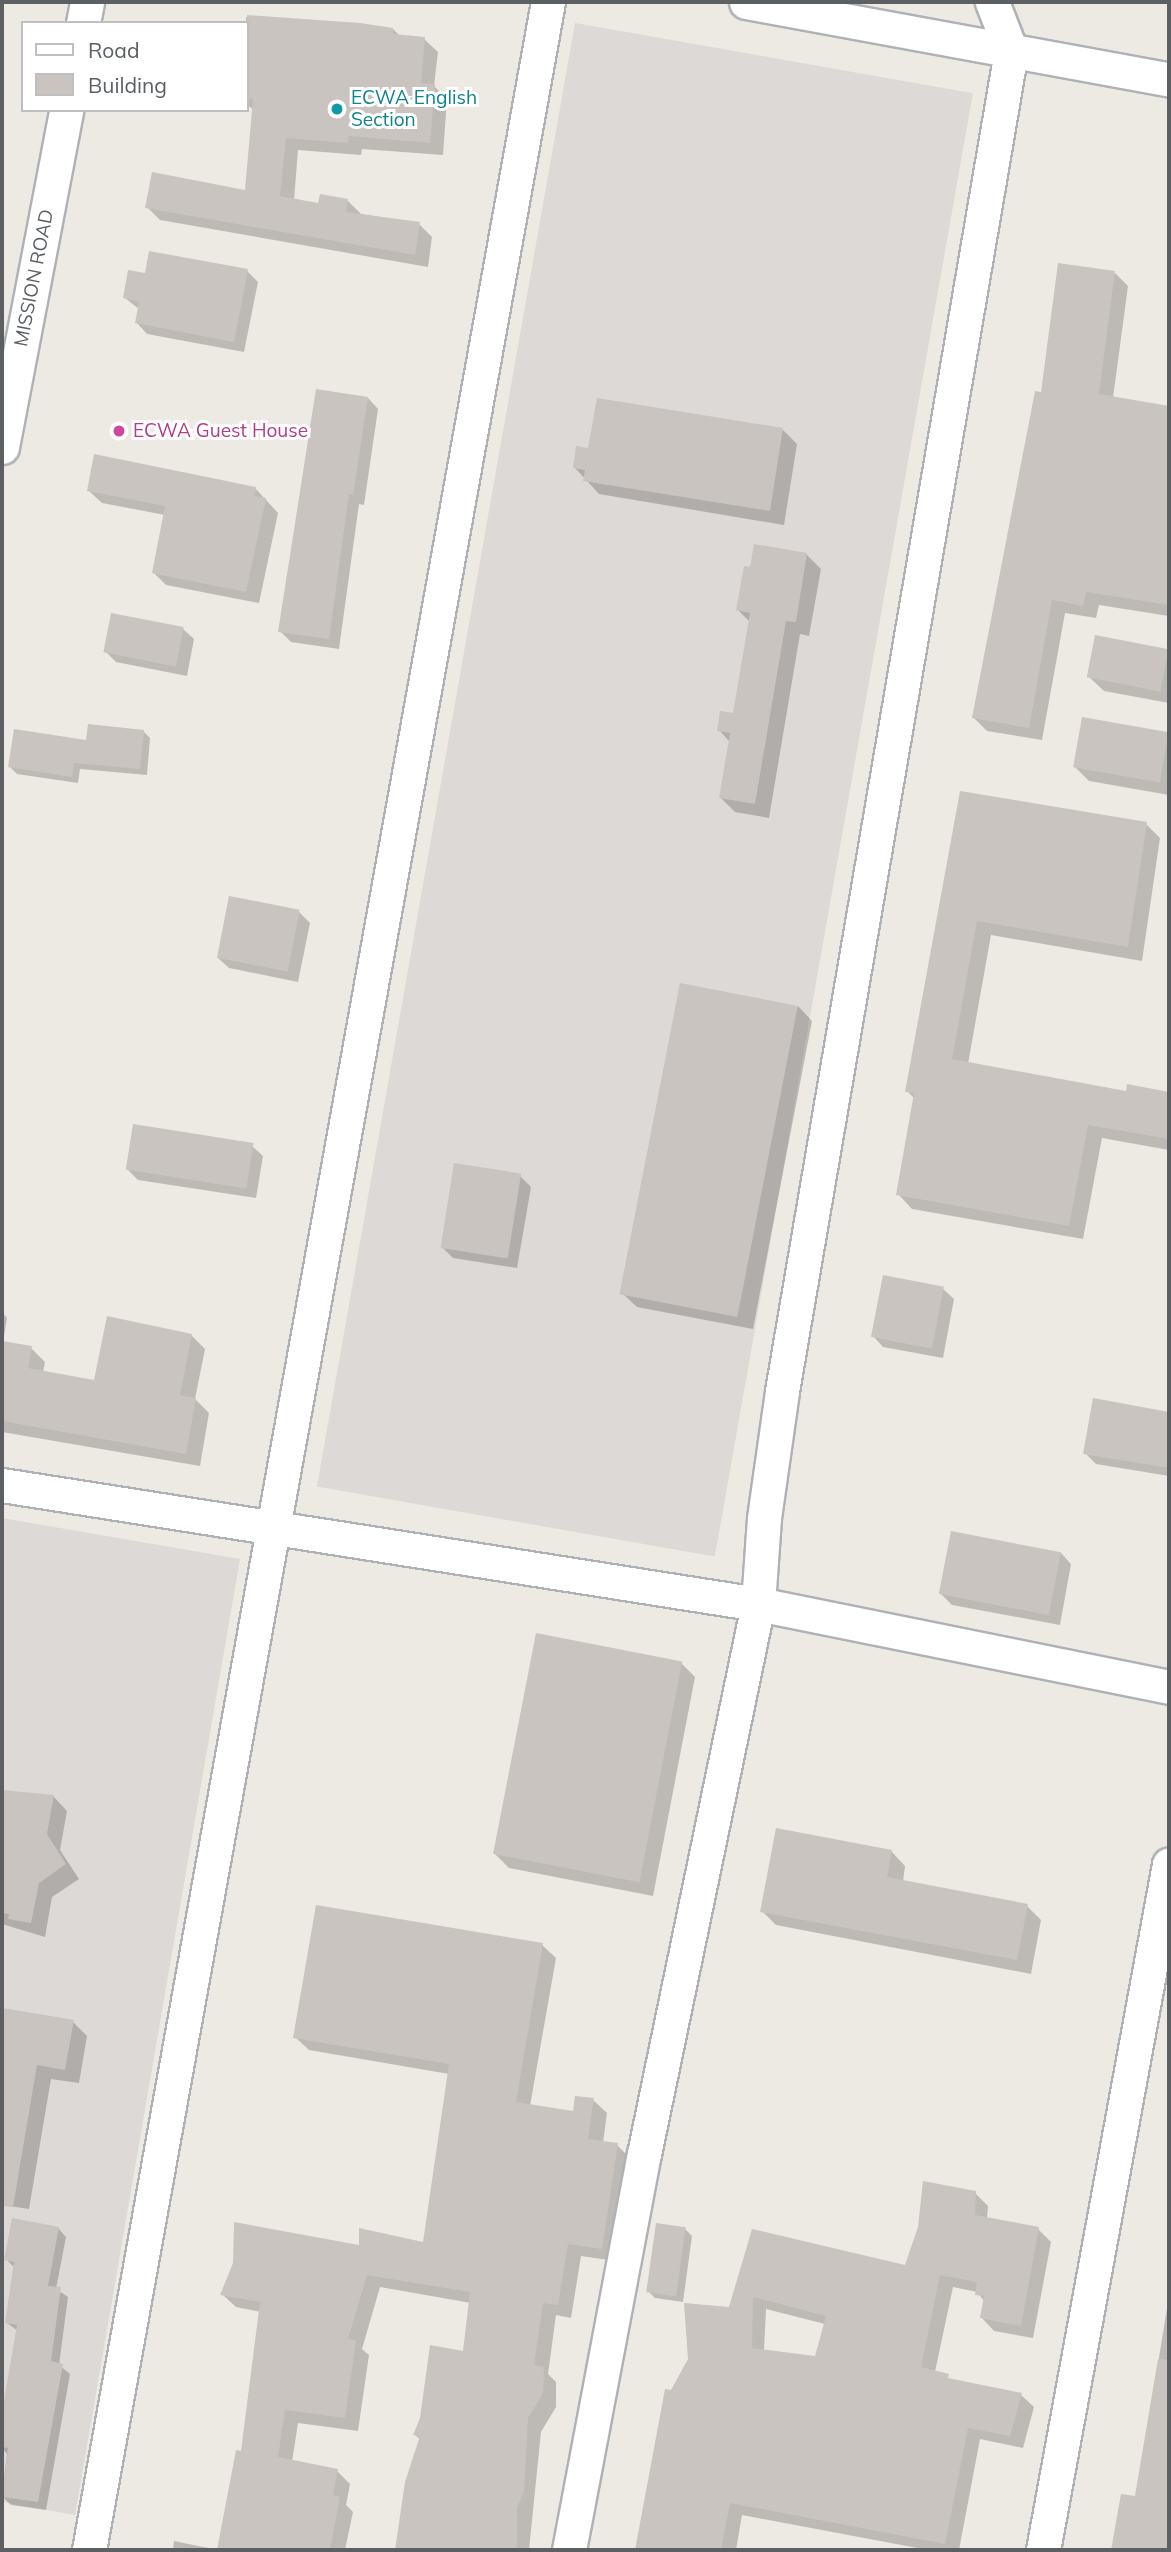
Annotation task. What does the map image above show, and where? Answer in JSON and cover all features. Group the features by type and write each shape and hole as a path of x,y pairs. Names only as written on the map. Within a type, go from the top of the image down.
{"street":[{"path":"83,21 87,2"},
{"path":"89,2550 548,2"},
{"path":"746,2 1169,80"},
{"path":"569,2550 644,2154 758,1604 764,1518 782,1391 1010,51 992,2"},
{"name":"MISSION ROAD","path":"2,447 66,112"},
{"path":"2,1485 758,1604 1169,1686"},
{"path":"1043,2550 1169,1864"}],"shaded area":[{"path":"575,23 973,93 715,1557 317,1486"},
{"path":"2,1518 240,1559 75,2515 2,2502"}],"building":[{"name":"ECWA English Section","path":"247,15 360,23 393,28 393,34 425,37 421,83 435,84 430,143 349,136 348,143 286,138 280,196 318,203 320,194 348,199 346,212 420,222 415,255 145,208 152,172 245,190 253,99 248,98"},
{"path":"149,251 248,269 234,342 135,323 139,302 123,298 128,270 145,273"},
{"path":"1058,263 1115,271 1099,394 1169,406 1169,605 1086,592 1083,606 1052,600 1029,728 972,718 1035,391 1041,392"},
{"path":"316,389 368,397 353,495 349,494 329,639 278,632"},
{"path":"597,398 783,428 770,511 583,481 585,470 573,468 576,446 588,448"},
{"path":"94,454 256,487 254,496 266,498 246,592 152,573 165,506 87,491"},
{"path":"754,544 807,553 796,622 786,621 755,804 719,798 730,733 717,731 720,711 733,713 750,613 736,610 744,566 750,567"},
{"path":"111,613 184,627 176,666 103,652"},
{"path":"1095,635 1169,649 1160,692 1087,677"},
{"path":"1082,717 1169,732 1160,783 1073,767"},
{"path":"88,724 144,730 140,769 74,763 72,777 8,767 14,729 86,740"},
{"path":"960,791 1147,822 1128,947 977,921 952,1059 1126,1091 1127,1084 1169,1092 1169,1139 1088,1125 1069,1226 896,1195 914,1093 905,1092"},
{"path":"229,896 300,910 288,972 217,958"},
{"path":"680,983 798,1006 737,1317 620,1294"},
{"path":"133,1124 253,1143 246,1189 126,1169"},
{"path":"454,1163 521,1174 508,1259 441,1248"},
{"path":"883,1275 944,1287 932,1349 871,1337"},
{"path":"107,1316 192,1334 180,1395 196,1398 186,1454 2,1421 2,1341 32,1346 28,1368 94,1380"},
{"path":"1093,1398 1169,1412 1169,1468 1083,1454"},
{"path":"951,1531 1061,1552 1049,1615 939,1594"},
{"path":"536,1633 682,1661 639,1882 493,1854"},
{"path":"2,1790 54,1795 47,1834 66,1864 39,1883 31,1923 8,1919 9,1914 2,1913"},
{"path":"776,1828 892,1850 887,1877 1028,1904 1017,1960 760,1912"},
{"path":"316,1905 543,1943 516,2102 573,2111 575,2096 594,2098 588,2139 618,2143 602,2249 568,2244 558,2305 543,2303 534,2365 544,2367 543,2393 528,2418 524,2491 517,2508 517,2550 395,2550 405,2482 420,2436 413,2435 420,2418 430,2345 463,2351 470,2292 367,2275 348,2339 356,2340 345,2418 285,2410 278,2457 338,2469 333,2495 340,2497 330,2550 217,2550 236,2450 241,2451 260,2302 220,2295 233,2263 234,2222 359,2245 359,2228 423,2242 449,2064 293,2038"},
{"path":"2,2008 74,2020 65,2070 37,2065 13,2207 2,2206"},
{"path":"923,2181 976,2191 975,2215 1039,2227 1021,2326 980,2318 984,2296 975,2295 977,2282 940,2275 921,2367 949,2374 948,2378 1022,2393 1010,2436 968,2428 945,2544 730,2503 721,2550 635,2550 665,2389 671,2390 688,2359 684,2303 729,2307 752,2229 905,2265 918,2227","holes":["753,2297 826,2316 815,2356 752,2348"]},
{"path":"12,2218 59,2227 48,2286 61,2287 51,2361 63,2364 38,2502 2,2497 8,2448 2,2447 2,2412 17,2325 5,2323 14,2262 4,2260"},
{"path":"656,2223 686,2227 676,2296 646,2292"},
{"path":"1158,2359 1169,2360 1169,2550 1111,2550 1121,2494 1135,2496"}],"place":[{"name":"ECWA English Section","path":"337,109"},
{"name":"ECWA Guest House","path":"119,431"}]}
